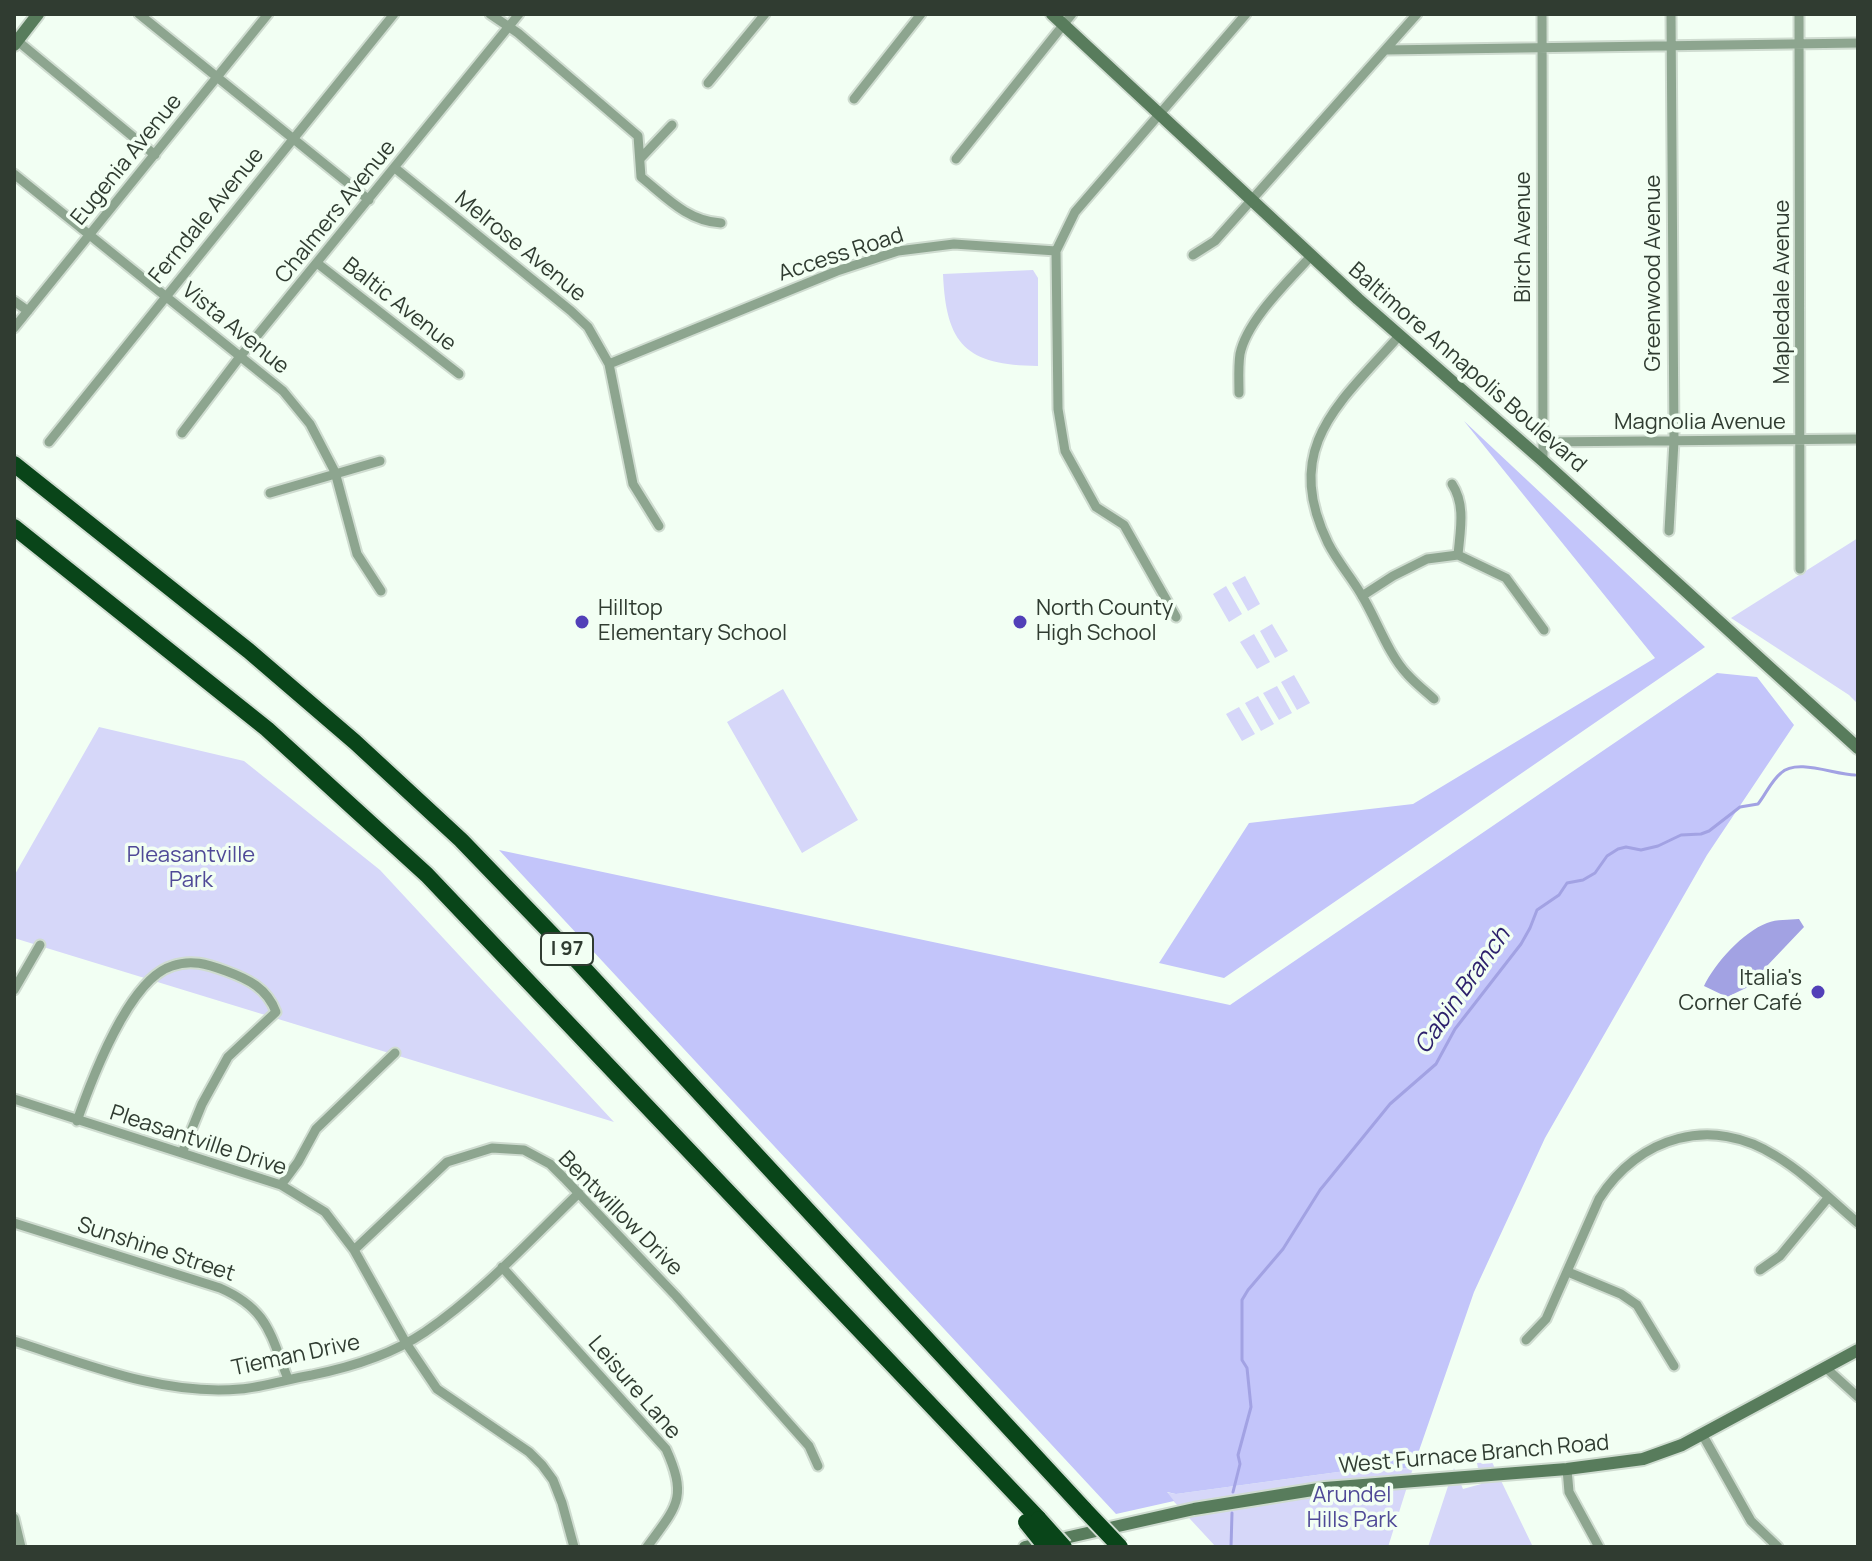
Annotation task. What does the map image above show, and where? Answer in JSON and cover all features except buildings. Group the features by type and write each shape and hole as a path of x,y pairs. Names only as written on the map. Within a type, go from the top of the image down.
{"highway":[{"name":"I 97","path":"14,464 259,660 355,742 461,840 567,950 1120,1547"},
{"name":"I 97","path":"14,527 267,729 371,822 500,949 1033,1521"},
{"path":"1033,1521 1046,1547"},
{"path":"1033,1521 1064,1547"}],"main road":[{"path":"15,41 38,14"},
{"name":"Baltimore Annapolis Boulevard","path":"1052,14 1251,202 1543,461 1858,748"},
{"name":"West Furnace Branch Road","path":"1025,1547 1194,1509 1325,1488 1567,1469 1643,1459 1702,1434 1858,1350"}],"street":[{"path":"139,14 369,200"},
{"name":"Eugenia Avenue","path":"14,328 268,14"},
{"name":"Ferndale Avenue","path":"49,442 394,14"},
{"path":"490,14 518,33 638,136 641,177 689,216 704,222 721,223"},
{"name":"Chalmers Avenue","path":"182,433 239,358 519,14"},
{"path":"708,83 765,14"},
{"path":"854,99 921,14"},
{"path":"956,159 1072,14"},
{"path":"1176,617 1124,525 1096,507 1065,451 1058,409 1056,251 1075,212 1246,14"},
{"path":"1193,255 1215,241 1417,14"},
{"name":"Birch Avenue","path":"1542,14 1543,461"},
{"name":"Greenwood Avenue","path":"1669,531 1674,441 1671,14"},
{"name":"Mapledale Avenue","path":"1799,14 1800,569"},
{"path":"15,41 155,155"},
{"path":"1385,50 1858,43"},
{"path":"640,159 672,125"},
{"name":"Melrose Avenue","path":"395,168 571,311 588,327 609,364"},
{"name":"Vista Avenue","path":"14,174 283,391 310,424 335,472 357,554 381,591"},
{"name":"Access Road","path":"609,364 837,271 898,251 954,244 1056,251"},
{"path":"1239,393 1240,355 1246,337 1311,256"},
{"name":"Baltic Avenue","path":"317,263 459,374"},
{"path":"14,301 28,311"},
{"path":"1399,336 1329,415 1315,446 1310,475 1315,511 1329,545 1405,672 1434,699"},
{"path":"609,364 633,484 659,526"},
{"name":"Magnolia Avenue","path":"1543,442 1858,439"},
{"path":"270,493 380,461"},
{"path":"1452,484 1459,494 1462,512 1458,555"},
{"path":"1362,596 1427,559 1458,555 1506,578 1544,630"},
{"path":"14,990 40,945"},
{"path":"77,1121 96,1067 149,979 168,966 186,962 213,966 245,977 271,998 276,1012 228,1057 202,1104 182,1153"},
{"path":"281,1185 316,1129 395,1053"},
{"name":"Pleasantville Drive","path":"14,1099 281,1185 325,1212 354,1250 406,1343 437,1389 529,1452 542,1465 553,1480 562,1503 574,1547"},
{"path":"1526,1340 1546,1319 1599,1199 1610,1182 1633,1159 1661,1143 1696,1135 1743,1139 1777,1156 1858,1223"},
{"name":"Bentwillow Drive","path":"354,1250 447,1162 492,1148 524,1150 550,1164 676,1296 809,1446 818,1466"},
{"name":"Tieman Drive","path":"14,1341 134,1379 181,1387 241,1389 343,1369 406,1343 450,1313 579,1193"},
{"path":"1760,1270 1780,1256 1828,1198"},
{"name":"Sunshine Street","path":"14,1223 220,1288 247,1300 264,1321 288,1379"},
{"name":"Leisure Lane","path":"502,1267 666,1449 679,1483 676,1508 647,1547"},
{"path":"1568,1272 1621,1294 1637,1305 1674,1366"},
{"path":"1826,1368 1858,1397"},
{"path":"1702,1434 1751,1521 1778,1547"},
{"path":"1567,1469 1569,1492 1599,1547"},
{"path":"14,1518 21,1547"}],"green space":[{"path":"1033,270 1038,278 1038,366 993,361 965,346 955,334 949,318 943,274"},
{"path":"1858,538 1858,704 1849,695 1731,618"},
{"path":"1245,576 1260,604 1248,611 1232,583"},
{"path":"1226,586 1242,614 1229,622 1213,594"},
{"path":"1272,624 1288,651 1275,658 1260,631"},
{"path":"1254,634 1270,662 1257,669 1240,642"},
{"path":"1294,675 1310,703 1297,710 1281,682"},
{"path":"1277,686 1292,713 1279,720 1263,693"},
{"path":"783,689 858,820 802,853 727,722"},
{"path":"1258,696 1274,724 1261,731 1245,703"},
{"path":"1239,707 1255,734 1242,741 1226,714"},
{"name":"Pleasantville Park","path":"99,727 244,761 380,870 614,1122 14,938 14,876"},
{"name":"Arundel Hills Park","path":"1492,1462 1533,1547 1428,1547 1454,1468 1463,1489 1481,1484 1477,1463"},
{"name":"Arundel Hills Park","path":"1413,1468 1388,1547 1216,1547 1165,1492 1176,1494 1360,1469"}],"shaded area":[{"path":"1464,421 1705,647 1224,978 1159,963 1249,823 1413,804 1655,658"},
{"path":"1717,673 1757,677 1794,725 1707,855 1545,1138 1474,1292 1413,1468 1360,1469 1176,1494 1167,1492 1174,1501 1116,1514 499,850 1230,1005"},
{"path":"1799,919 1804,927 1746,988 1727,997 1704,986 1722,958 1749,933 1771,922"}],"waterway":[{"name":"Cabin Branch","path":"1233,1492 1240,1464 1238,1455 1251,1407 1247,1368 1242,1360 1242,1300 1283,1249 1320,1190 1390,1104 1436,1064 1455,1029 1521,944 1537,910 1559,895 1567,883 1583,880 1595,873 1607,856 1618,849 1641,850 1681,835 1701,834 1740,807 1758,804 1774,780 1788,769 1806,767 1855,775"},
{"name":"Cabin Branch","path":"1231,1547 1232,1513"}],"place":[{"name":"Hilltop Elementary School","path":"582,622"},
{"name":"North County High School","path":"1020,622"},
{"name":"Italia's Corner Café","path":"1818,992"}]}
